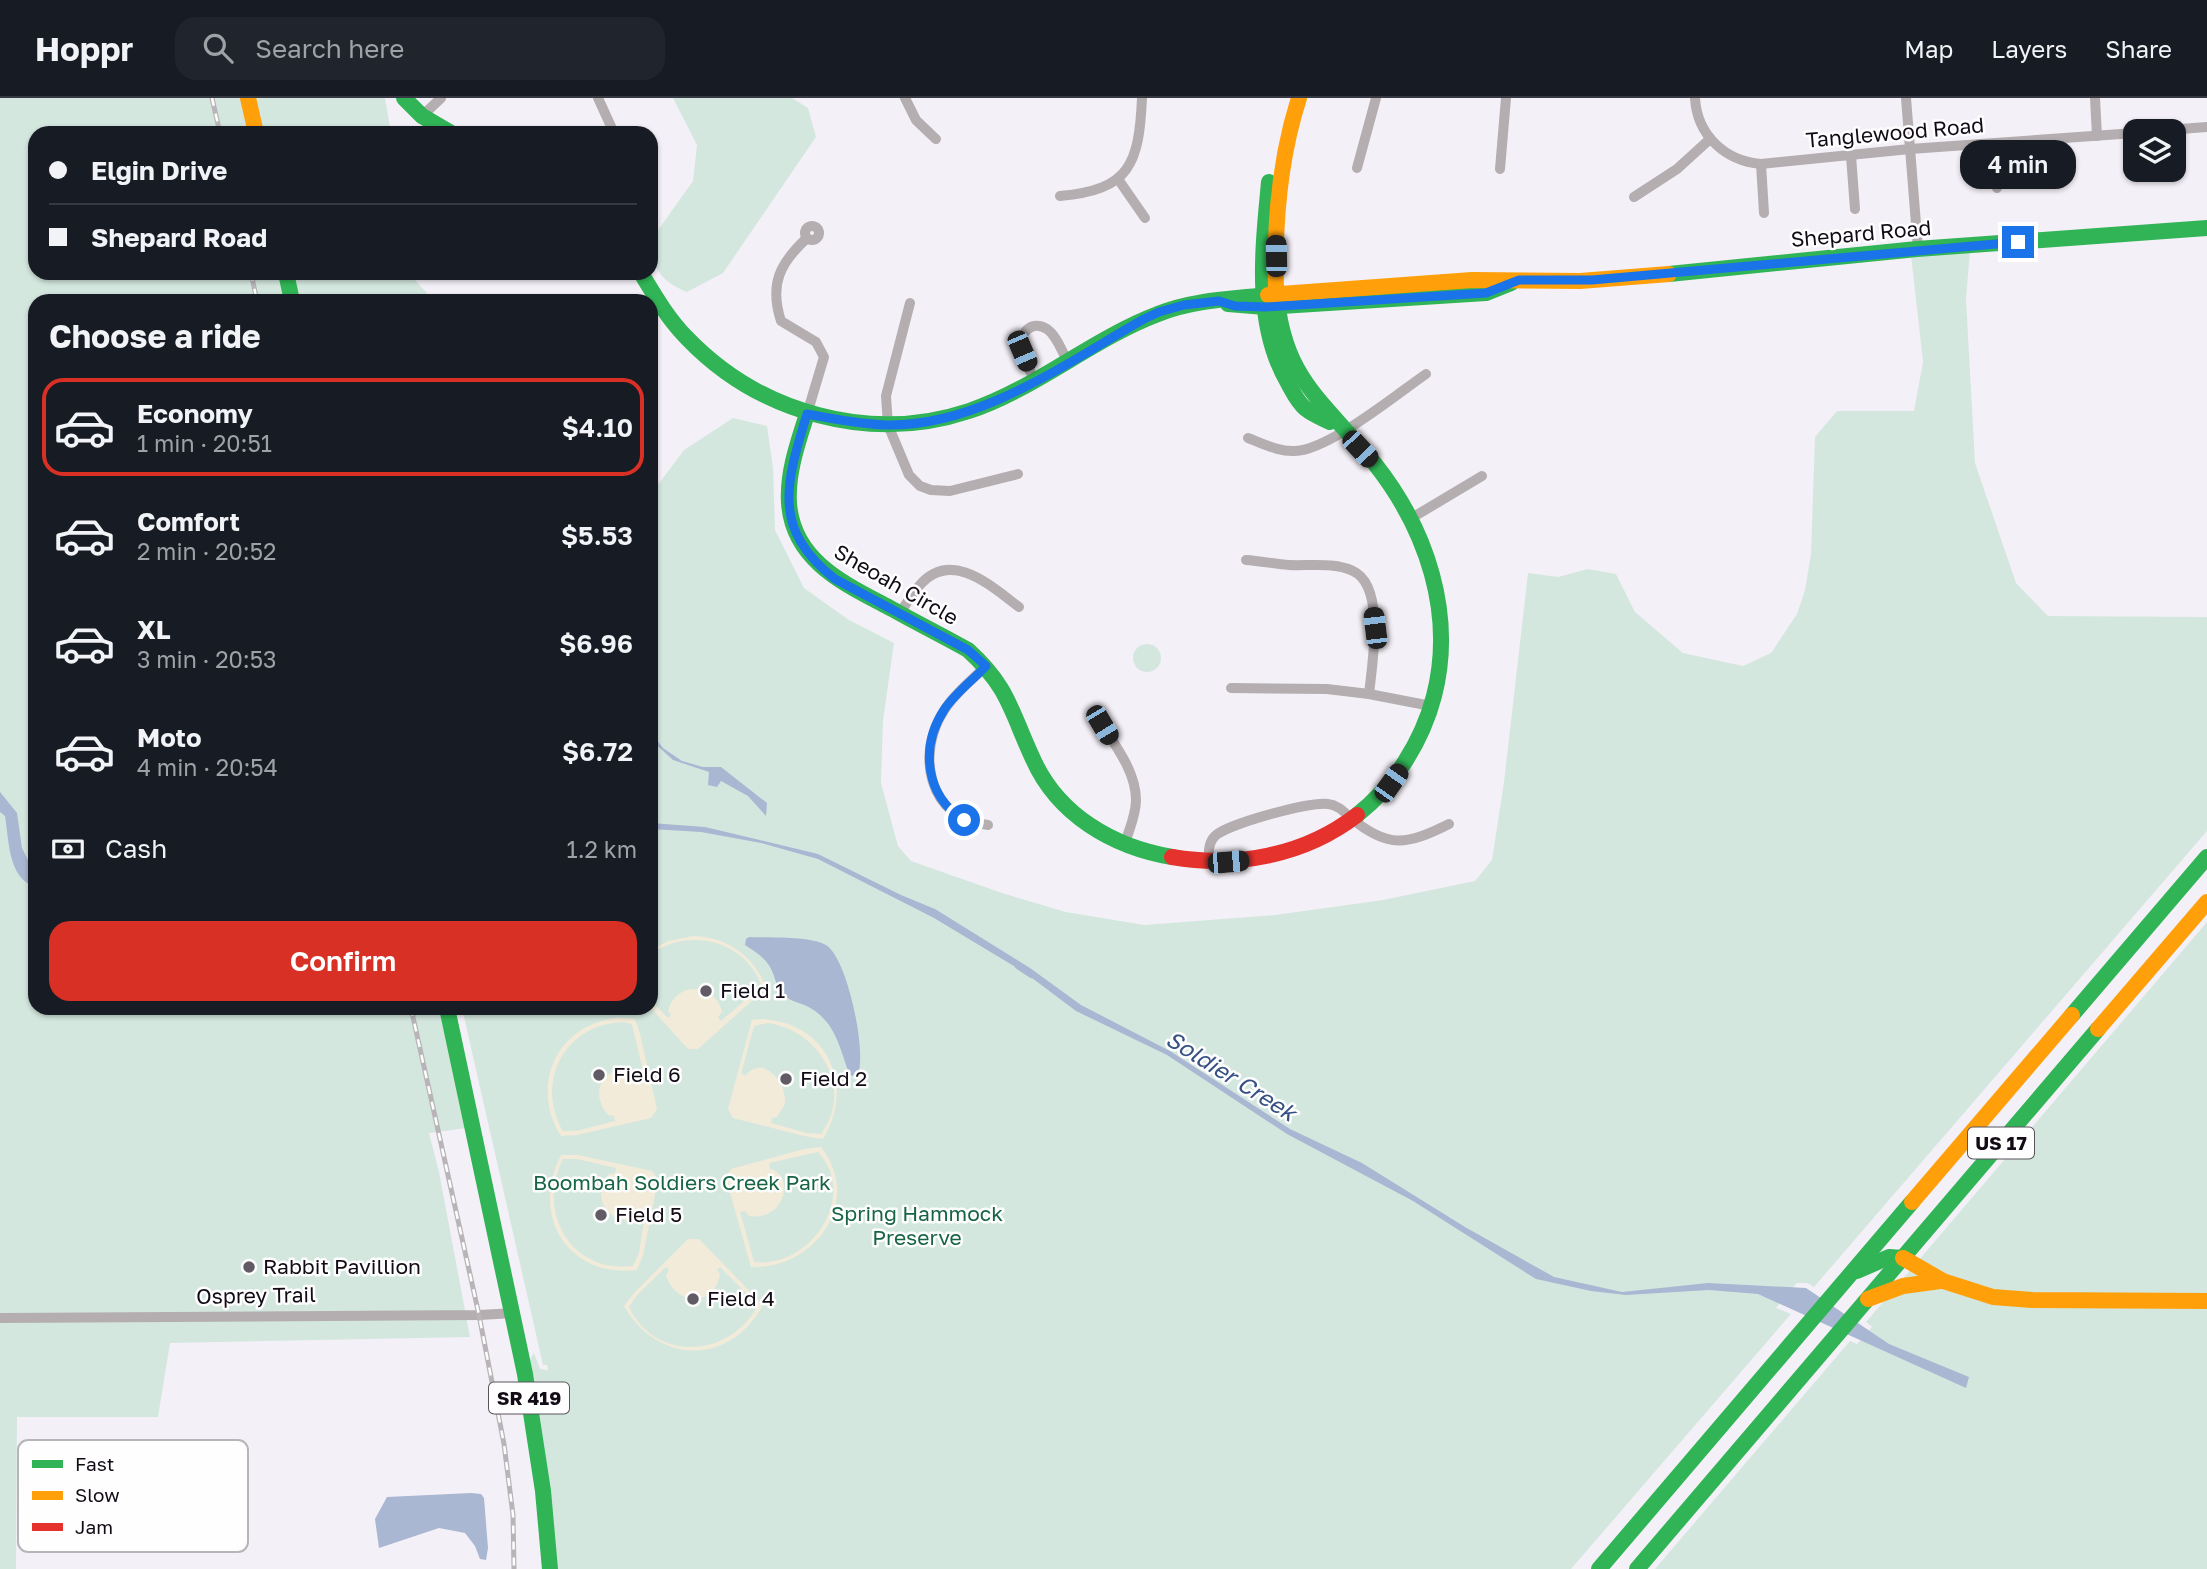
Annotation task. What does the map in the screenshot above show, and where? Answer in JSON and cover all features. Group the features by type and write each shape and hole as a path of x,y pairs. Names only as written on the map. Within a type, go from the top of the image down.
{"street":[{"path":"248,98 254,126"},
{"path":"404,98 422,116 439,126"},
{"path":"422,116 440,98"},
{"path":"598,98 611,126"},
{"path":"905,98 916,120 936,139"},
{"path":"1060,196 1103,189 1126,170 1139,137 1142,98"},
{"path":"1271,300 1269,182 1276,142 1289,98"},
{"path":"1271,300 1279,185 1286,145 1299,98"},
{"path":"1357,169 1376,98"},
{"path":"1500,169 1506,98"},
{"path":"1634,197 1677,169 1710,139 1699,122 1695,98"},
{"path":"1906,98 1918,249"},
{"path":"2095,98 2097,136"},
{"path":"2186,129 2207,127"},
{"name":"Tanglewood Road","path":"1710,139 1721,151 1734,158 1746,163 1761,164 1910,149 2123,134"},
{"path":"1994,144 1997,188"},
{"path":"1851,156 1855,209"},
{"path":"1761,164 1765,213"},
{"path":"1118,179 1145,218"},
{"name":"Shepard Road","path":"658,301 685,337 710,360 740,383 767,398 807,414 844,422 888,425 919,423 970,412 1035,381 1159,312 1184,305 1219,301 1235,306 1485,279 1592,280 1918,249 2207,228"},
{"path":"807,238 779,270 776,308 781,321 816,342 824,357 807,414"},
{"name":"Sheoah Circle","path":"807,414 789,481 792,522 800,543 818,566 835,579 968,650 986,666 1011,703 1036,766 1053,793 1090,827 1125,843 1169,857 1208,862 1253,860 1330,835 1353,820 1391,783 1419,738 1439,683 1442,662 1442,611 1430,559 1410,519 1377,467 1297,374 1271,300"},
{"path":"910,303 886,396 888,425 909,475 920,486 931,490 950,491 1018,474"},
{"path":"1035,381 1022,351 1022,334 1028,328 1045,328 1053,335 1068,362"},
{"path":"1248,438 1281,451 1315,448 1426,374"},
{"path":"1410,519 1482,476"},
{"path":"1246,559 1284,565 1342,567 1362,577 1368,590 1375,628 1369,694"},
{"path":"900,613 920,584 929,577 952,570 978,576 1018,607"},
{"path":"986,666 946,707 936,724 929,764 940,799 949,811 964,820 988,825"},
{"path":"1231,688 1327,689 1431,706"},
{"path":"1096,715 1124,761 1134,785 1135,808 1125,843"},
{"path":"1208,862 1210,843 1219,833 1279,811 1331,804 1375,837 1386,840 1417,838 1448,824"},
{"name":"US 17","path":"1599,1569 2207,857"},
{"name":"US 17","path":"1637,1569 2207,902"},
{"name":"SR 419","path":"449,1015 513,1313 543,1483 550,1569"},
{"path":"1903,1258 1899,1244 1900,1232 1910,1205"},
{"path":"1851,1274 1889,1257 1903,1258 1943,1281 1993,1297 2032,1300 2207,1301"},
{"path":"1863,1305 1895,1286 1943,1281"},
{"name":"Osprey Trail","path":"0,1318 513,1313"}],"green space":[{"path":"0,98 243,98 249,126 28,126 28,280 282,280 286,294 28,294 28,1015 443,1015 467,1128 429,1133 439,1172 470,1337 170,1343 158,1417 17,1417 16,1569 0,1569"},
{"path":"253,98 385,98 390,126 259,126"},
{"path":"673,98 792,98 808,108 816,137 723,273 687,292 671,284 658,270 658,230 693,181 697,145"},
{"name":"Spring Hammock Preserve","path":"1970,251 1966,299 1975,463 2016,583 2048,616 2207,617 2207,831 1814,1287 1807,1283 1797,1283 1776,1308 1791,1314 1571,1569 555,1569 528,1363 534,1353 540,1369 548,1370 547,1365 543,1365 464,1015 658,1015 658,485 684,450 733,418 767,426 773,468 775,530 804,588 849,620 894,643 883,721 881,783 898,846 911,861 1066,912 1144,925 1275,915 1383,900 1475,881 1492,860 1504,782 1528,573 1558,577 1588,569 1616,574 1635,612 1683,653 1743,666 1771,653 1797,614 1805,590 1811,554 1815,437 1837,411 1914,411 1923,362 1911,255"},
{"path":"292,280 415,280 428,294 296,294"},
{"path":"1147,644 1157,648 1161,658 1157,668 1147,672 1137,668 1133,658 1137,648"},
{"path":"2207,922 2207,1569 1655,1569 1850,1341 1857,1344 1872,1327 1866,1322"}],"sand":[{"path":"693,936 727,944 753,964 765,985 755,998 698,1049 688,1049 657,1015 658,1008 668,1018 671,1015 668,1011 672,1001 679,994 695,989 712,995 718,1002 722,1012 718,1017 721,1021 761,984 742,957 728,948 714,942 698,940 681,941 658,950 658,946 668,941"},
{"path":"617,1018 635,1019 657,1109 651,1118 577,1135 561,1136 552,1117 548,1097 554,1060 564,1045 578,1032 596,1023","holes":["622,1022 632,1024 644,1075 639,1076 635,1069 624,1069 608,1075 602,1082 599,1097 602,1106 608,1115 614,1116 615,1121 576,1131 563,1131 555,1112 552,1094 560,1059 570,1045 584,1033"]},
{"path":"752,1020 785,1023 804,1032 819,1044 829,1060 835,1078 837,1098 833,1119 823,1139 733,1118 728,1109","holes":["768,1023 803,1037 816,1049 833,1081 831,1116 821,1134 771,1123 772,1118 777,1117 785,1104 785,1095 778,1079 766,1069 759,1068 746,1075 741,1074 754,1026"]},
{"path":"821,1147 833,1168 837,1189 834,1210 826,1229 812,1245 795,1257 774,1265 751,1267 726,1178 731,1169","holes":["818,1152 829,1169 833,1188 831,1208 823,1226 810,1242 794,1254 775,1261 754,1262 740,1212 745,1211 749,1216 761,1216 771,1212 783,1197 783,1180 778,1173 770,1169 769,1163"]},
{"path":"561,1155 578,1155 652,1171 658,1180 643,1255 637,1270 612,1270 591,1264 574,1253 561,1238 553,1220 550,1199 552,1177","holes":["563,1159 577,1159 616,1168 615,1173 609,1174 601,1191 604,1207 609,1213 625,1220 635,1220 645,1214 639,1253 633,1266 611,1266 592,1260 576,1250 565,1235 557,1218 554,1199 556,1179"]},
{"path":"688,1239 699,1239 763,1305 749,1325 732,1339 713,1348 694,1350 674,1348 655,1339 638,1325 624,1306","holes":["666,1267 669,1270 666,1275 671,1285 678,1293 694,1299 711,1293 717,1285 720,1274 717,1270 720,1267 757,1304 756,1309 743,1325 728,1337 691,1347 673,1345 656,1337 641,1325 629,1307 637,1295"]}],"water":[{"path":"658,742 682,761 703,767 721,767 767,803 766,816 748,796 721,781 717,787 708,785 709,772 673,760 658,746"},
{"path":"0,792 17,813 22,848 28,860 28,883 19,875 11,857 5,816 0,812"},
{"path":"658,824 705,827 818,854 935,909 1030,968 1081,1005 1170,1051 1290,1129 1362,1163 1465,1227 1554,1277 1622,1292 1708,1283 1806,1288 1889,1344 1969,1377 1966,1388 1758,1294 1709,1290 1626,1295 1591,1291 1536,1279 1413,1201 1287,1134 1167,1055 1076,1011 1024,972 934,918 818,859 761,843 701,832 658,829"},
{"path":"749,937 816,941 832,951 840,965 853,1004 860,1046 858,1074 852,1076 849,1073 827,1022 812,1009 783,995 767,962 745,945"},
{"path":"481,1494 484,1498 488,1548 486,1560 480,1559 475,1546 465,1533 439,1528 379,1548 375,1519 387,1497"}],"waterway":[{"name":"Soldier Creek","path":"1016,967 1031,977"}],"railway":[{"path":"212,98 218,126"},
{"path":"252,280 256,294"},
{"path":"413,1015 479,1315 504,1444 513,1515 514,1569"}],"traffic: fast":[{"path":"404,98 422,116 439,126"},
{"path":"1269,182 1263,259 1269,336 1277,360 1298,401 1309,411 1330,422"},
{"path":"1669,274 1917,249 2207,228"},
{"path":"288,280 290,294"},
{"path":"646,280 654,294"},
{"path":"1228,304 1265,307 1486,293 1511,283"},
{"path":"1276,289 1280,320 1296,367 1322,404 1375,464 1393,490 1422,545 1438,604 1440,665 1429,713 1405,762 1383,791 1357,815"},
{"path":"658,299 687,338 716,364 748,386 782,403 818,415 855,422 893,424 931,420 969,411 994,401 1018,390 1110,336 1171,309 1268,295"},
{"path":"807,414 791,469 789,503 800,541 811,556 857,591 968,650 982,663 1008,701 1044,779 1072,812 1109,836 1129,845 1172,857"},
{"path":"2072,1015 2207,857"},
{"path":"448,1015 525,1374 543,1491 550,1569"},
{"path":"1637,1569 2098,1029"},
{"path":"1599,1569 1912,1202"},
{"path":"1857,1271 1889,1257 1903,1258"}],"traffic: slow":[{"path":"248,98 254,126"},
{"path":"1276,289 1279,192 1299,98"},
{"path":"1268,295 1472,280 1580,281 1669,274"},
{"path":"2098,1029 2207,902"},
{"path":"1912,1202 2072,1015"},
{"path":"1903,1258 1943,1281 1993,1297 2032,1300 2207,1301"},
{"path":"1868,1299 1903,1286 1940,1281"}],"traffic: jam":[{"path":"1172,857 1220,861 1269,856 1315,840 1357,815"}],"place":[{"name":"Field 1","path":"706,991"},
{"name":"Field 6","path":"599,1075"},
{"name":"Field 2","path":"786,1079"},
{"name":"Field 5","path":"601,1215"},
{"name":"Rabbit Pavillion","path":"249,1267"},
{"name":"Field 4","path":"693,1299"}],"route":[{"path":"964,820 949,811 940,799 929,764 931,746 936,724 946,707 986,666 968,650 835,579 818,566 800,543 792,522 789,481 807,414 844,422 888,425 919,423 970,412 1035,381 1144,319 1184,305 1219,301 1235,306 1265,307 1486,293 1519,280 1592,280 2018,242"}],"park label":[{"name":"Boombah Soldiers Creek Park","path":"682,1183"}]}
